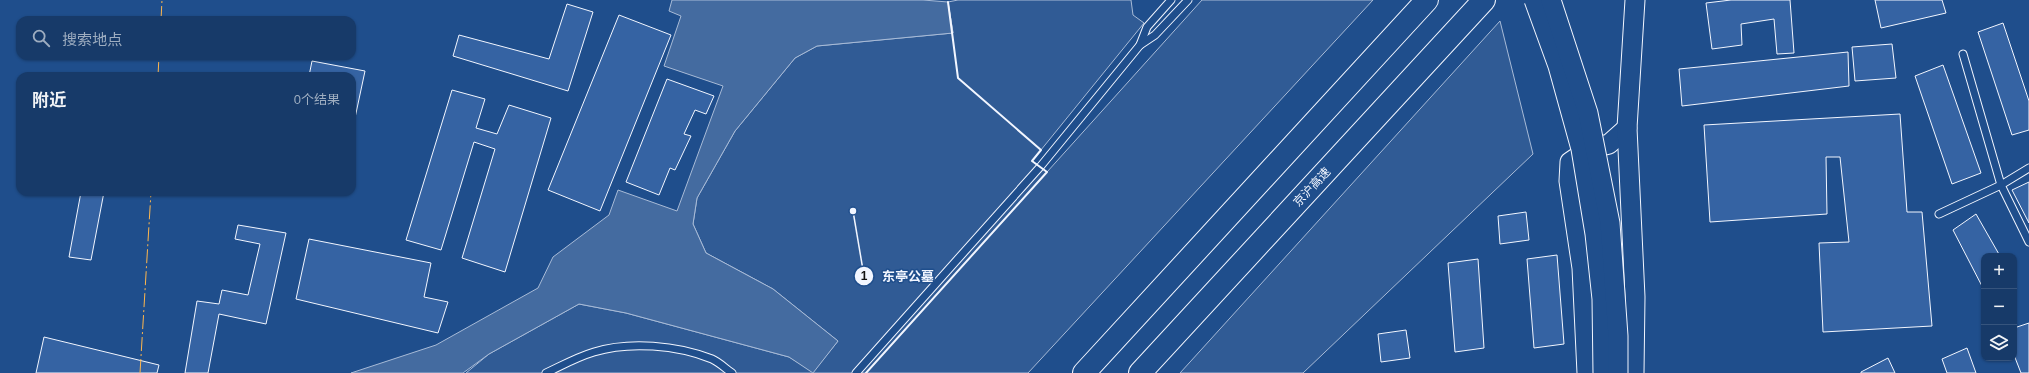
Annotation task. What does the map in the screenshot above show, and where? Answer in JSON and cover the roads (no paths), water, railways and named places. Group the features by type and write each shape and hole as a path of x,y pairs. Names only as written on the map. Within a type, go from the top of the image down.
{"highway":[{"path":"1084,373 1427,0"},
{"name":"京沪高速","path":"1140,373 1484,0"}],"main road":[{"path":"1534,0 1558,66 1581,149 1595,234 1602,299 1603,373"},
{"path":"1552,0 1588,113 1610,223 1618,336 1618,373"},
{"path":"1634,373 1635,297 1627,128 1635,0"},
{"path":"1587,373 1582,268 1569,181 1570,162 1589,149 1609,144 1627,128"}],"lane":[{"path":"1140,45 1147,27 1171,0"},
{"path":"856,373 1040,167 1140,45 1155,35 1188,0"},
{"path":"1963,54 2001,184 2029,242"},
{"path":"1939,214 2001,184 2029,168"},
{"path":"546,373 593,352 617,347 654,346 684,351 712,360 732,373"},
{"path":"560,373 569,363"}],"place":[{"name":"东亭公墓","path":"853,211"}]}
